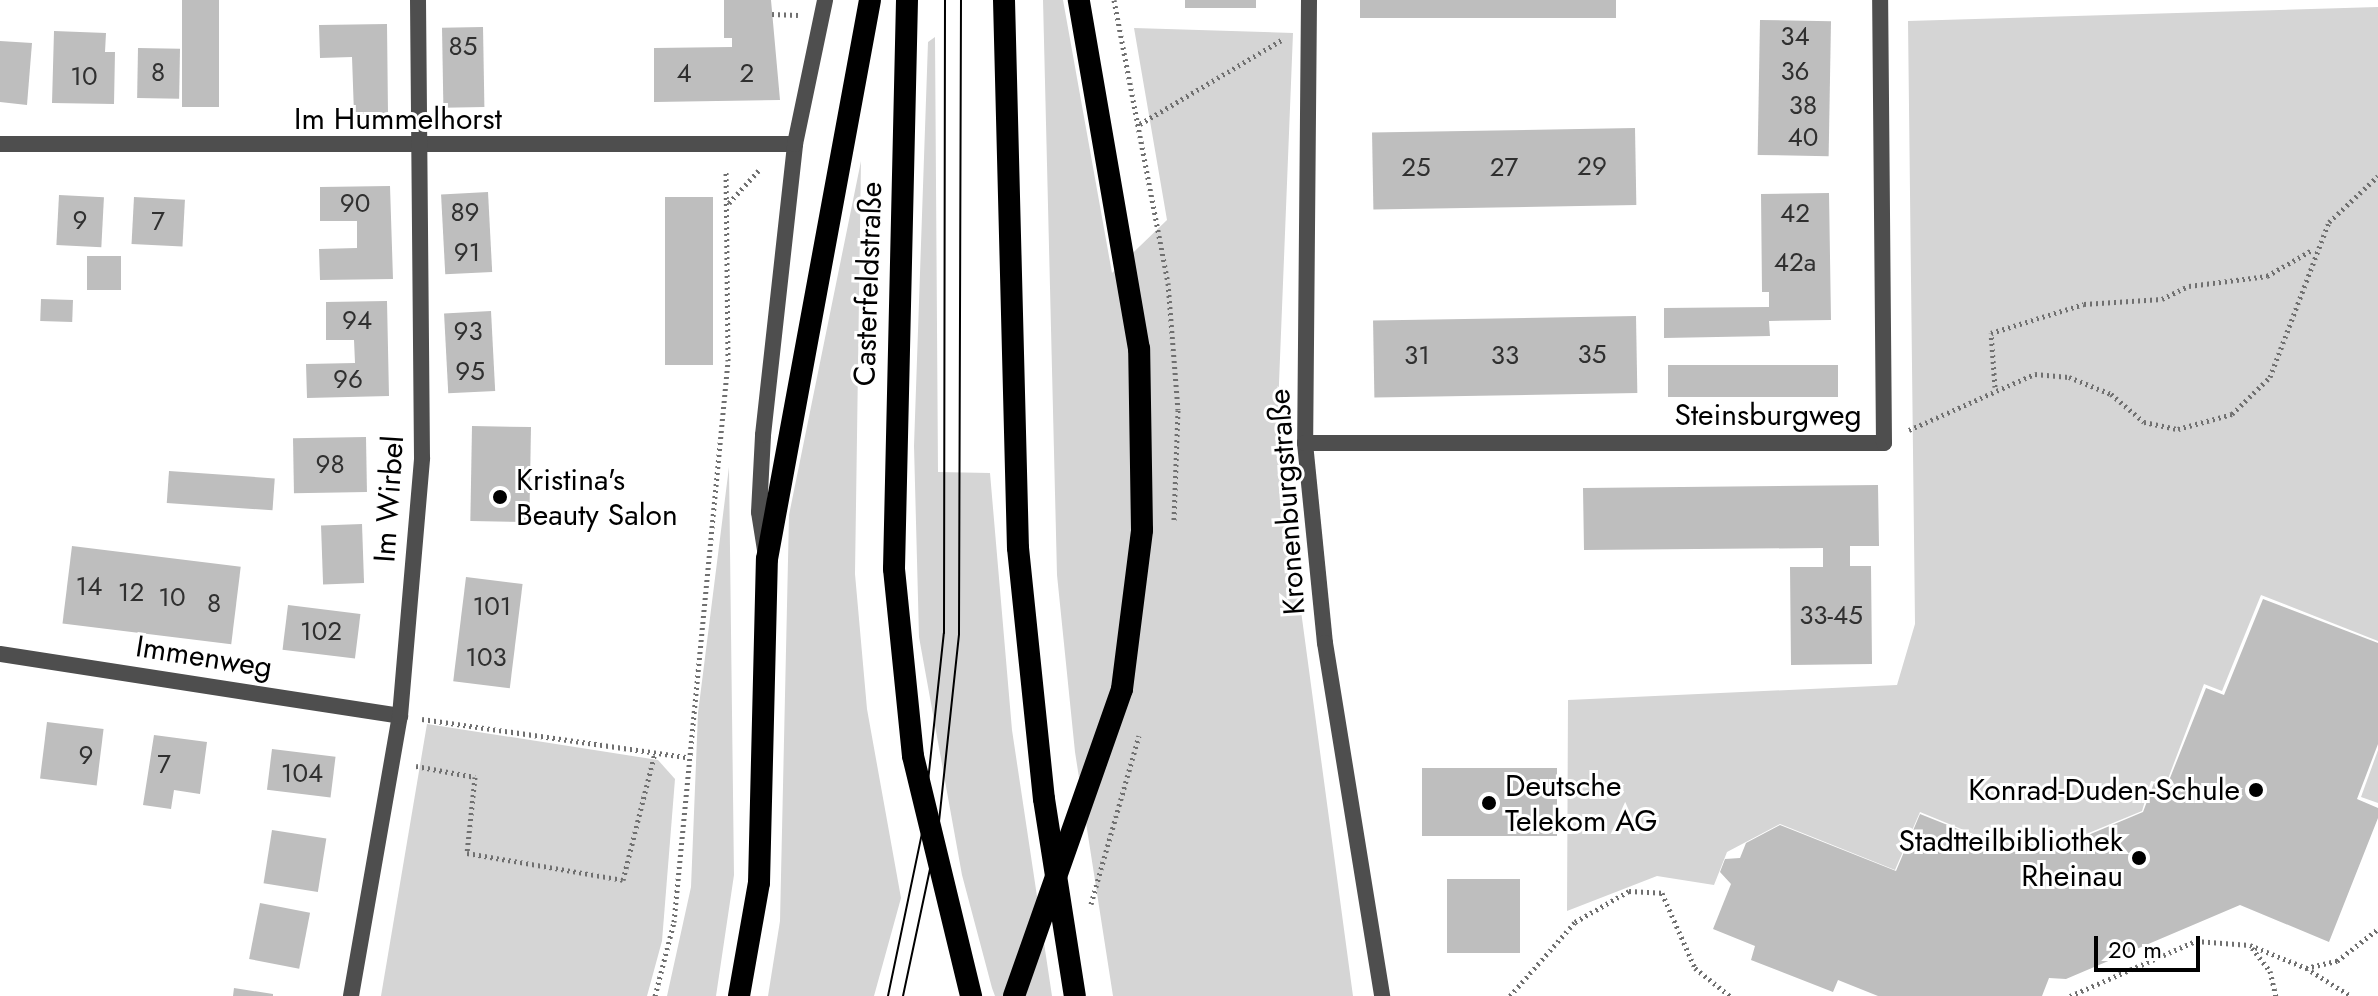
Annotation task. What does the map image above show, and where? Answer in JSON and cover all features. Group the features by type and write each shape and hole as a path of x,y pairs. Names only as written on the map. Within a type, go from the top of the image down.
{"highway":[{"path":"739,996 759,883 767,559 870,0"},
{"name":"Casterfeldstraße","path":"907,0 894,569 913,756 971,996"},
{"path":"1004,0 1018,548 1042,783 1075,996"},
{"path":"1014,996 1122,689 1142,530 1139,349 1079,0"}],"street":[{"name":"Im Wirbel","path":"351,996 400,716 422,458 418,0"},
{"path":"767,559 759,512 763,435 795,144 825,0"},
{"name":"Kronenburgstraße","path":"1309,0 1305,443 1325,643 1382,996"},
{"name":"Steinsburgweg","path":"1305,443 1884,443 1880,0"},
{"name":"Im Hummelhorst","path":"0,144 419,149 795,144"},
{"name":"Immenweg","path":"0,654 400,716"}],"path":[{"path":"1114,0 1168,283 1178,410 1173,533"},
{"path":"1140,124 1293,33 1310,31"},
{"path":"655,996 674,922 687,757 728,361 725,145"},
{"path":"1884,443 1995,387 2035,374 2069,377 2111,394 2144,422 2178,429 2232,414 2270,377 2315,248 2329,222 2378,176"},
{"path":"1995,387 1991,333 2084,304 2162,299 2189,286 2267,276 2315,248"},
{"path":"400,716 687,757"},
{"path":"392,761 475,777 467,853 623,880 655,753"},
{"path":"1510,996 1575,922 1629,891 1662,893 1695,968 1730,996"},
{"path":"2306,968 2337,961 2378,929"},
{"path":"2070,996 2196,941 2250,945 2306,968 2351,996"},
{"path":"2250,945 2270,971 2276,996"}],"shaded area":[{"path":"1043,0 1063,0 1112,273 1167,220 1134,28 1293,33 1277,433 1353,996 1113,996 1075,752 1057,575"},
{"path":"2378,7 2378,641 2261,595 2222,691 2204,684 2166,784 2151,781 2142,811 2050,849 2024,839 2017,852 1920,812 1895,870 1780,824 1727,852 1714,885 1657,876 1567,911 1568,700 1897,685 1915,624 1908,21"},
{"path":"935,37 938,472 990,473 1012,730 1052,996 995,996 992,988 962,875 919,637 914,446 928,42"},
{"path":"861,161 855,574 867,709 901,898 874,996 768,996 780,921 789,515"},
{"path":"729,467 734,875 716,996 667,996 691,887 698,713"},
{"path":"427,724 658,760 675,779 662,941 647,996 381,996"},
{"path":"2378,750 2378,803 2361,797"}],"building":[{"path":"182,0 219,0 219,107 182,107"},
{"path":"724,0 771,0 780,100 654,102 654,48 732,47 732,38 724,38"},
{"path":"1185,0 1256,0 1256,8 1185,8"},
{"path":"1360,0 1616,0 1616,18 1360,18"},
{"path":"1760,20 1831,21 1829,156 1758,155"},
{"path":"387,24 388,114 354,114 352,57 320,58 319,25"},
{"path":"483,27 484,107 443,108 442,28"},
{"path":"54,31 106,33 105,52 115,52 114,104 52,103"},
{"path":"0,41 32,43 27,105 0,102"},
{"path":"138,48 180,49 179,99 137,98"},
{"path":"1635,128 1636,205 1373,210 1372,133"},
{"path":"390,186 393,279 320,280 319,249 357,248 357,221 320,221 320,187"},
{"path":"488,192 492,272 445,274 441,194"},
{"path":"1829,193 1831,320 1769,321 1770,336 1664,338 1664,308 1769,307 1769,292 1762,292 1761,194"},
{"path":"59,195 104,197 101,247 56,245"},
{"path":"134,197 185,200 182,247 132,244"},
{"path":"665,197 713,197 713,365 665,365"},
{"path":"87,256 121,256 121,290 87,290"},
{"path":"41,299 73,300 72,322 40,321"},
{"path":"387,301 389,396 307,398 306,364 355,363 354,340 326,340 326,302"},
{"path":"491,311 495,391 448,393 444,313"},
{"path":"1636,316 1637,393 1374,398 1373,321"},
{"path":"1668,365 1838,365 1838,397 1668,397"},
{"path":"472,426 531,427 529,522 470,521"},
{"path":"366,437 367,492 294,493 293,438"},
{"path":"169,471 275,478 273,510 167,503"},
{"path":"1878,485 1879,546 1850,546 1850,566 1871,566 1872,664 1791,665 1790,567 1823,567 1823,548 1584,550 1583,488"},
{"path":"362,524 364,583 323,584 321,525"},
{"path":"72,546 241,567 231,644 62,623"},
{"path":"466,577 523,584 510,688 453,681"},
{"name":"Konrad-Duden-Schule","path":"2263,599 2378,643 2378,744 2357,799 2378,808 2378,818 2329,942 2240,905 2066,979 2049,978 2042,996 1878,996 1838,980 1833,992 1751,960 1755,946 1713,929 1731,884 1720,872 1725,859 1740,858 1746,843 1780,825 1896,871 1920,814 2018,853 2023,840 2050,851 2143,812 2154,783 2166,788 2206,688 2224,695"},
{"path":"288,605 360,614 355,659 283,650"},
{"path":"47,722 104,729 97,786 40,779"},
{"path":"154,735 207,742 200,794 174,790 171,809 143,805"},
{"path":"272,749 336,757 331,797 267,790"},
{"name":"Deutsche Telekom AG","path":"1422,768 1557,768 1557,836 1422,836"},
{"path":"272,830 326,839 318,892 264,883"},
{"path":"1447,879 1520,879 1520,953 1447,953"},
{"path":"260,903 310,913 299,969 249,959"},
{"path":"234,988 273,994 273,996 233,996"}],"tram line":[{"path":"888,996 923,828 944,633 945,0"},
{"path":"903,996 938,831 959,634 961,0"}],"place":[{"name":"Kristina's Beauty Salon","path":"500,497"},
{"name":"Konrad-Duden-Schule","path":"2256,790"},
{"name":"Deutsche Telekom AG","path":"1489,803"},
{"name":"Stadtteilbibliothek Rheinau","path":"2139,858"}]}
